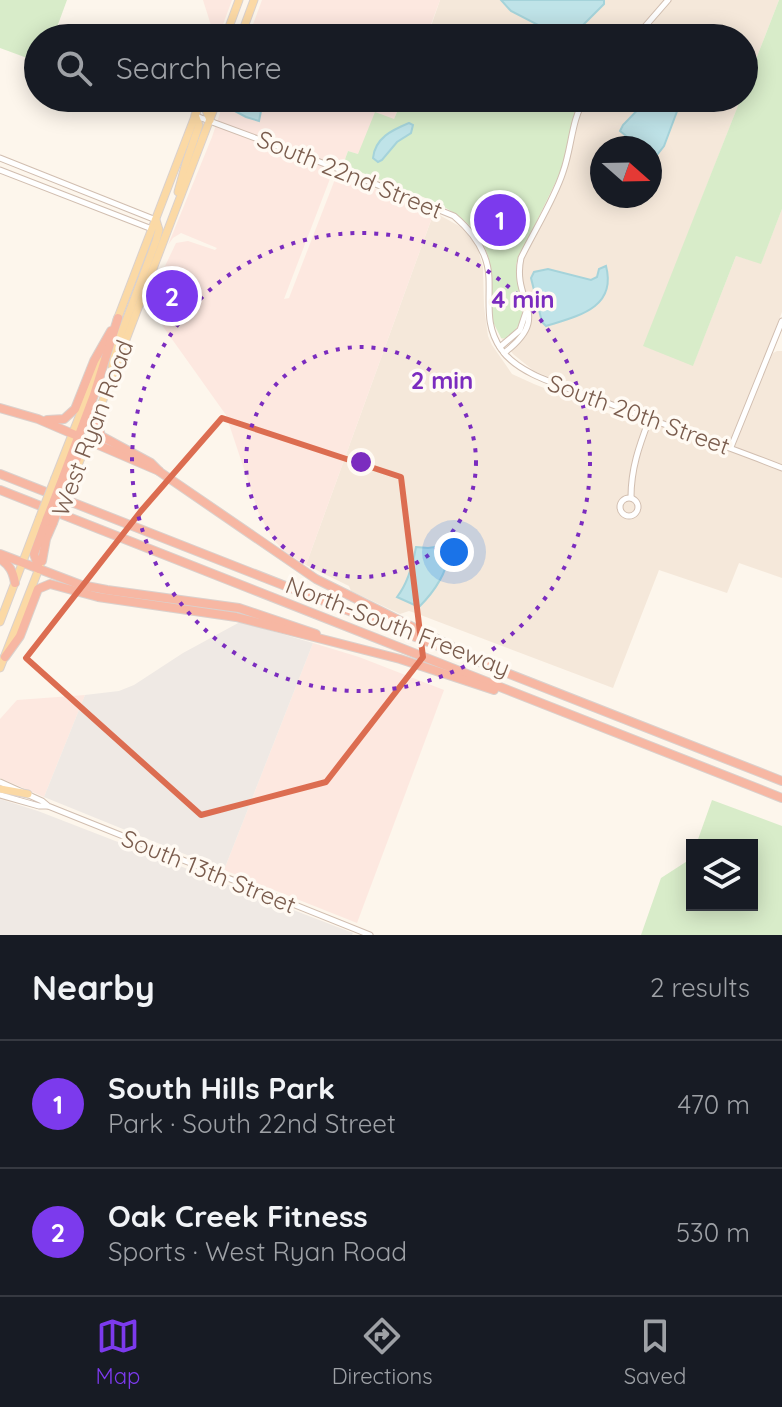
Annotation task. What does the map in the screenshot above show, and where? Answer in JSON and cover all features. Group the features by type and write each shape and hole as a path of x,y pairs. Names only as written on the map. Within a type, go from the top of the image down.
{"highway":[{"path":"0,408 54,421 69,416 118,318"},
{"path":"40,565 48,521 79,453 75,438 94,395 118,318"},
{"path":"98,416 101,436 151,463 316,579 480,662"},
{"path":"38,419 75,438 160,472"},
{"name":"North-South Freeway","path":"0,474 782,781"},
{"name":"North-South Freeway","path":"0,490 782,798"},
{"path":"0,557 40,565 81,585 239,608 335,642"},
{"path":"0,557 11,569 15,583"},
{"path":"5,657 20,636 38,589 50,584 98,597 236,617 400,659 556,709"}],"main road":[{"path":"231,24 239,0"},
{"path":"245,24 252,0"},
{"path":"160,230 156,220 196,112"},
{"path":"207,112 210,120"},
{"name":"West Ryan Road","path":"118,318 160,230 177,206 213,112"},
{"path":"177,206 177,195 199,125 195,115"},
{"name":"West Ryan Road","path":"64,481 88,442 98,416 160,230"},
{"name":"West Ryan Road","path":"0,622 22,563 48,521 64,481 75,438"},
{"path":"0,668 40,565"},
{"path":"0,789 28,794"}],"street":[{"path":"647,24 668,0"},
{"path":"502,350 523,336 529,325 518,271 521,258 562,176 579,112"},
{"name":"South 22nd Street","path":"195,115 454,216 478,241 486,259 488,316 502,350"},
{"path":"0,158 156,220"},
{"path":"0,170 160,230"},
{"path":"731,447 782,321"},
{"path":"773,345 782,349"},
{"name":"South 20th Street","path":"502,350 530,373 782,468"},
{"path":"631,497 635,457 649,420"},
{"name":"South 13th Street","path":"0,782 48,806 370,935"},
{"name":"South 13th Street","path":"0,795 48,806"}],"highlighted area":[{"path":"222,418 401,477 423,657 326,782 201,815 26,658 141,511"}],"shaded area":[{"path":"203,0 232,0 223,24 211,24"},
{"path":"262,0 440,0 431,24 253,24"},
{"path":"440,0 779,0 758,54 758,24 432,24"},
{"path":"220,112 397,112 394,119 358,154 348,151 343,165 336,163 284,299 289,298 337,174 434,212 306,565 284,551 272,538 259,514 226,415 147,304 176,243 188,241 215,250 217,248 181,233 168,245"},
{"path":"573,112 736,112 644,346 693,365 736,256 761,263 782,209 782,312 753,389 757,390 773,353 782,351 782,578 739,563 727,593 659,570 613,688 418,614 409,611 400,614 306,565 434,212 461,227 477,246 483,267 488,336 512,374 615,416 619,405 534,371 513,354 501,338 506,339 522,298 516,264 562,169"},
{"path":"240,622 313,643 224,870 44,797 85,695 119,691 134,685 183,653"},
{"path":"313,643 444,690 357,923 224,870"},
{"path":"85,695 44,797 0,778 0,719 17,700"},
{"path":"0,799 38,811 353,933 0,935"}],"green space":[{"path":"0,0 67,0 58,24 24,24 24,57 0,48"},
{"path":"779,0 782,0 782,209 761,264 736,256 693,366 643,346 735,112 758,112 758,54"},
{"path":"375,112 394,119 397,112 575,112 562,169 516,264 522,313 520,322 506,339 501,338 491,315 491,271 486,249 469,225 430,200 343,165 348,151 358,154"},
{"path":"712,800 782,826 782,935 641,935 661,878 686,862 686,911 758,911 758,839 698,839"}],"water":[{"path":"501,0 604,0 604,4 584,24 536,24 511,11"},
{"path":"237,112 261,112 259,121"},
{"path":"636,112 677,112 662,149 662,136 626,136 620,131"},
{"path":"409,123 413,125 411,133 397,142 382,160 378,162 373,158 381,140"},
{"path":"606,266 606,292 592,308 546,326 542,322 531,278 534,272 548,269 591,280 597,277 599,269"},
{"path":"416,547 435,547 449,554 438,583 419,607 397,597 410,573"}],"place":[{"name":"South Hills Park","path":"500,220"},
{"name":"Oak Creek Fitness","path":"172,296"}]}
